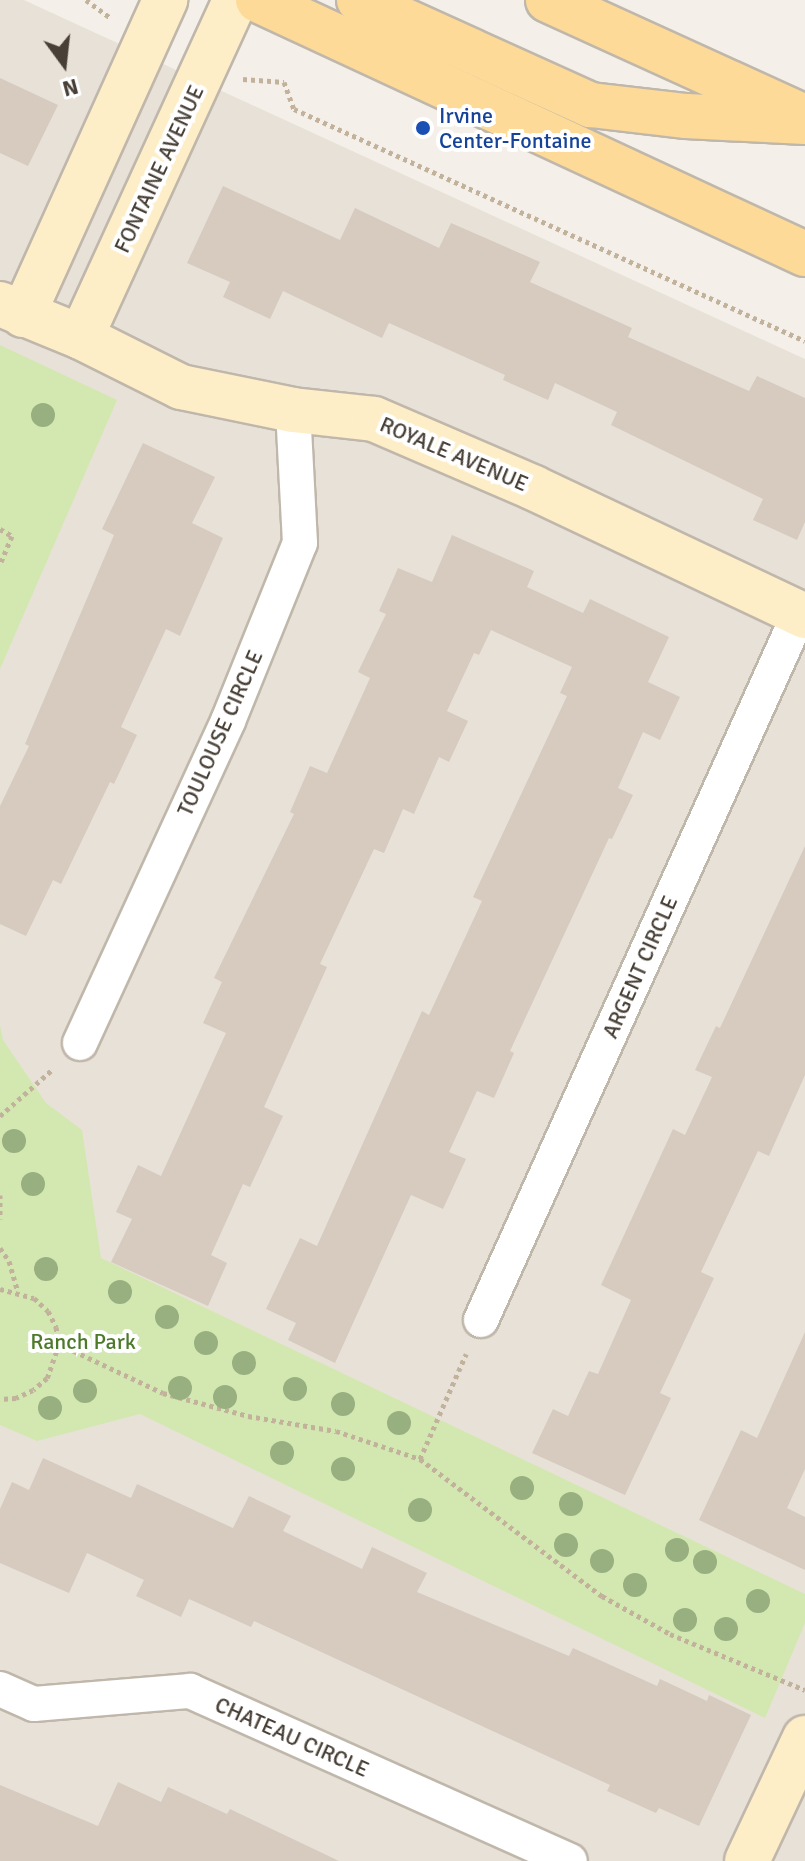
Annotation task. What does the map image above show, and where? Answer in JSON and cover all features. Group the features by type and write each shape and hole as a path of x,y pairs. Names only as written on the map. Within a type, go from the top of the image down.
{"main road":[{"path":"258,0 805,254"},
{"path":"359,0 591,105 686,116 805,120"},
{"path":"548,0 805,120"}],"street":[{"path":"11,309 165,0"},
{"name":"FONTAINE AVENUE","path":"81,337 235,0"},
{"name":"ROYALE AVENUE","path":"11,309 81,337 181,387 293,410 374,419 534,488 802,615"},
{"name":"TOULOUSE CIRCLE","path":"80,1043 228,721 300,543 293,410"},
{"name":"ARGENT CIRCLE","path":"481,1320 802,615"},
{"name":"CHATEAU CIRCLE","path":"0,1689 34,1704 190,1691 570,1861"},
{"path":"747,1861 805,1738"}],"path":[{"path":"284,82 294,109 805,341"},
{"path":"0,529 12,536 0,564"},
{"path":"0,1116 25,1097 80,1043"},
{"path":"0,1195 0,1219"},
{"path":"0,1248 9,1261 18,1292"},
{"path":"0,1289 34,1298 48,1311 59,1344 47,1378 25,1394 0,1399"},
{"path":"420,1459 481,1320"},
{"path":"59,1344 163,1393 248,1416 336,1431 420,1459 602,1596 670,1634 805,1690"}],"shaded area":[{"path":"0,0 24,0 805,359 805,1861 0,1861"}],"green space":[{"path":"0,345 117,400 0,669"},
{"name":"Ranch Park","path":"0,1025 3,1040 46,1103 82,1130 101,1258 805,1594 805,1623 765,1718 140,1414 37,1441 0,1425"}],"building":[{"path":"0,78 58,105 28,166 0,153"},
{"path":"223,186 340,240 355,208 439,248 451,223 540,262 530,282 632,328 628,337 749,391 757,376 805,398 805,522 797,540 753,520 763,499 611,425 617,412 555,383 548,400 503,380 505,375 389,323 382,338 283,291 270,319 223,297 230,282 187,263"},
{"path":"143,443 215,477 192,523 223,538 180,636 166,629 121,727 137,735 114,784 110,782 61,884 53,880 26,936 0,924 0,806 29,746 25,744 114,535 102,529"},
{"path":"452,535 534,571 527,587 583,613 590,599 669,637 648,682 680,697 660,740 643,732 618,788 633,795 612,839 609,838 510,1051 514,1053 494,1098 477,1091 449,1152 466,1159 443,1209 411,1195 335,1363 288,1340 296,1323 266,1309 300,1238 317,1246 422,1011 429,1015 482,901 473,897 567,696 560,693 572,667 491,630 479,655 474,653 447,711 468,721 449,762 439,757 414,814 403,809 384,853 374,849 320,964 327,967 264,1107 283,1116 250,1187 243,1184 211,1255 227,1263 208,1306 111,1262 132,1219 116,1212 138,1165 161,1176 226,1033 203,1023 222,982 214,978 294,814 290,812 310,766 327,773 370,678 358,672 386,614 379,611 398,568 432,582"},
{"path":"805,846 805,1075 769,1156 758,1151 701,1272 714,1278 660,1393 671,1398 625,1495 532,1453 553,1409 568,1416 589,1371 598,1374 631,1300 601,1285 673,1129 685,1135 712,1077 695,1070 716,1026 720,1028"},
{"path":"805,1332 805,1469 787,1508 805,1517 805,1570 699,1520 741,1430 757,1438"},
{"path":"43,1458 131,1498 137,1484 233,1528 249,1496 291,1516 283,1531 362,1569 372,1547 427,1573 417,1592 569,1656 573,1648 657,1686 660,1679 707,1701 709,1695 751,1715 699,1826 659,1808 656,1813 607,1791 610,1785 254,1621 251,1627 189,1599 181,1617 136,1596 144,1580 87,1553 69,1593 0,1563 0,1509 12,1482 29,1490"},
{"path":"118,1782 161,1802 168,1787 227,1814 230,1809 339,1861 0,1861 0,1785 98,1826"}],"place":[{"name":"Irvine Center-Fontaine","path":"423,128"}]}
